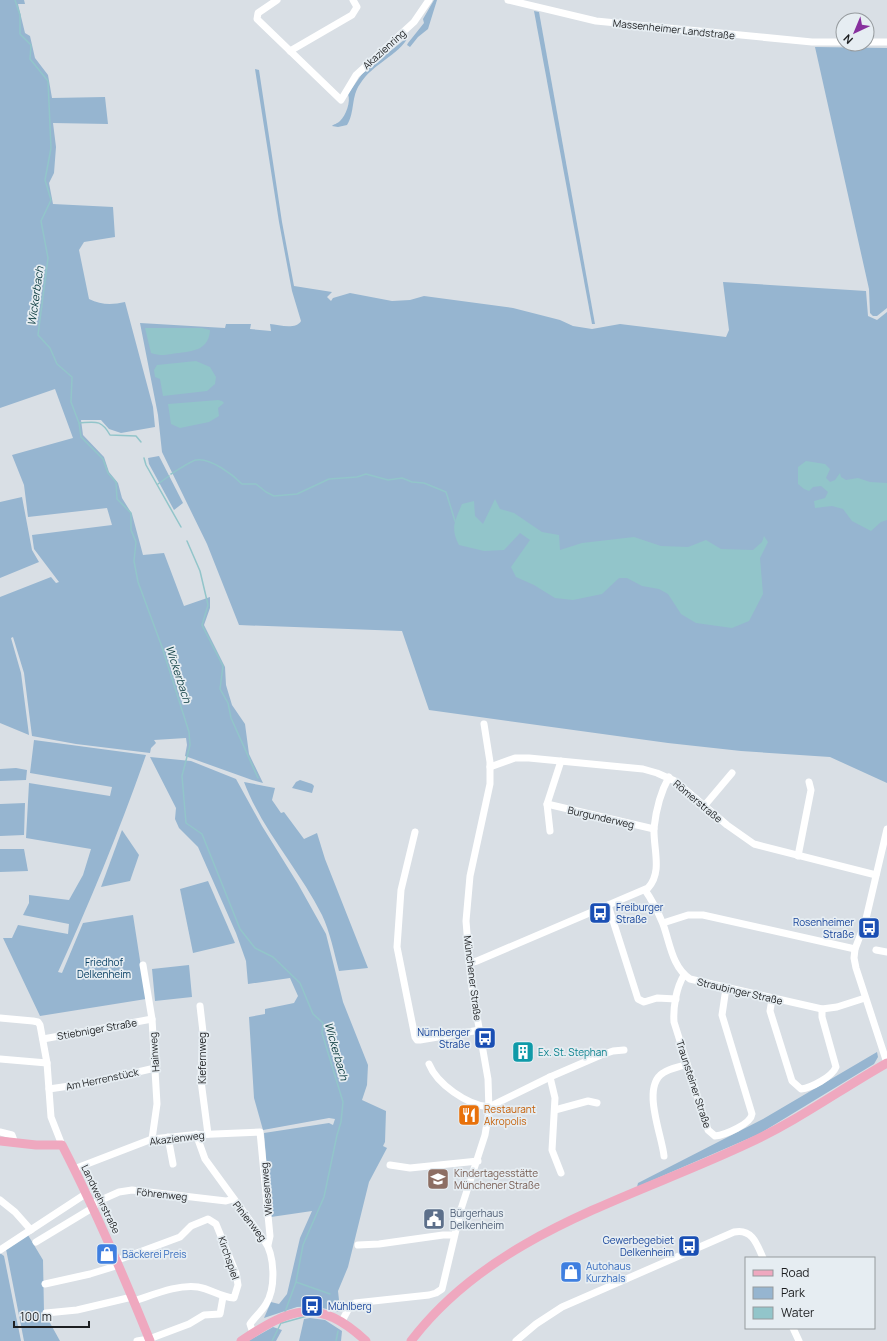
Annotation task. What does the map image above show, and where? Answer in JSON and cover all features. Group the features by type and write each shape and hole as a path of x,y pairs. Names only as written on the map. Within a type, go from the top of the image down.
{"main road":[{"path":"411,1341 438,1310 468,1282 522,1244 570,1220 757,1139 887,1063"},
{"path":"0,1141 62,1145"},
{"name":"Landwehrstraße","path":"62,1145 93,1206 149,1340"},
{"path":"241,1341 276,1320 302,1311 321,1312 342,1321 366,1341"}],"street":[{"path":"277,0 258,13 257,19 290,51 352,15 357,7 353,0"},
{"name":"Akazienring","path":"290,51 341,100 356,75 414,22 429,0"},
{"name":"Massenheimer Landstraße","path":"508,0 596,21 812,42 835,42"},
{"path":"875,42 887,42"},
{"name":"Münchener Straße","path":"342,1321 349,1308 355,1303 399,1299 440,1292 445,1283 454,1235 461,1209 478,1162 485,1134 489,1106 488,1079 469,963 467,903 470,876 486,806 490,767 484,724"},
{"name":"Römerstraße","path":"490,767 515,758 643,769 669,777 684,787 746,840 762,847 876,875"},
{"path":"550,831 547,804 561,761"},
{"path":"705,805 732,773"},
{"path":"469,963 477,961 645,890 652,881 656,865 654,829 656,810 662,790 669,777"},
{"path":"798,856 811,790 809,782"},
{"name":"Burgunderweg","path":"547,804 654,829"},
{"path":"887,829 865,923 855,949 855,963 887,1063"},
{"path":"415,832 401,890 397,947 415,1037 417,1040 420,1040 480,1030"},
{"name":"Straubinger Straße","path":"645,890 663,923 677,965 684,975 698,982 822,1009 837,1007 865,998"},
{"path":"608,905 638,999 644,1002 657,998 676,999"},
{"path":"663,923 688,915 703,915 855,949"},
{"path":"876,950 887,952"},
{"name":"Hainweg","path":"143,965 152,1019 157,1104 152,1139"},
{"name":"Traunsteiner Straße","path":"684,975 680,981 676,999 674,1022 709,1133 718,1135 749,1122 752,1114 722,1015 726,988"},
{"path":"772,999 770,1011 792,1081 801,1089 808,1087 832,1073 836,1067 822,1017 822,1009"},
{"name":"Kiefernweg","path":"200,1006 203,1032 201,1081 208,1134"},
{"name":"Landwehrstraße","path":"0,1018 38,1022 43,1039 47,1063 51,1117 62,1145"},
{"name":"Stiebniger Straße","path":"43,1039 152,1019"},
{"path":"429,1064 437,1078 453,1093 489,1106 550,1077 613,1050 624,1050"},
{"path":"0,1059 47,1063"},
{"path":"664,1156 654,1112 654,1087 658,1078 664,1072 687,1064"},
{"name":"Am Herrenstück","path":"49,1089 90,1083 155,1068"},
{"path":"550,1077 554,1090 555,1110 552,1150 561,1173"},
{"path":"555,1110 588,1101 596,1103"},
{"path":"0,1132 12,1136 15,1143"},
{"name":"Akazienweg","path":"74,1168 152,1139 196,1134 260,1132"},
{"name":"Wiesenweg","path":"260,1132 270,1236 268,1245"},
{"name":"Pinienweg","path":"196,1134 205,1159 268,1245 273,1264 270,1295 266,1304 250,1324 253,1333"},
{"path":"168,1137 173,1164"},
{"path":"390,1165 410,1168 478,1162"},
{"name":"Föhrenweg","path":"36,1242 93,1206 119,1192 132,1190 226,1201 233,1199"},
{"path":"0,1250 87,1193"},
{"path":"0,1200 31,1230"},
{"name":"Kirchspiel","path":"118,1263 180,1237 191,1226 208,1219 216,1224 236,1274 238,1285 234,1298 223,1297"},
{"path":"516,1341 536,1324 562,1307 734,1232 739,1231 749,1233 755,1241 762,1257"},
{"path":"358,1245 454,1235"},
{"path":"45,1284 90,1274 118,1263"},
{"path":"46,1313 77,1310 188,1286 200,1287 223,1297 220,1314 204,1315 189,1324 149,1340 136,1341"},
{"path":"793,1329 799,1341"}],"green space":[{"path":"0,0 24,0 25,4 18,4 25,33 30,36 35,58 48,75 52,98 105,97 108,124 53,123 56,147 54,173 49,183 53,204 113,207 115,237 84,242 79,250 89,299 107,304 125,302 153,407 155,427 121,433 109,429 101,420 81,420 83,435 104,457 109,472 118,483 122,498 132,514 143,555 164,553 184,606 210,597 210,608 204,625 225,667 226,685 232,705 245,724 249,754 263,783 185,756 187,745 186,738 154,740 156,743 151,748 150,753 76,744 32,736 24,673 13,637 11,638 21,673 29,735 0,723 0,597 51,577 56,583 59,582 34,549 32,535 112,525 107,508 28,517 24,485 12,455 73,438 55,389 0,408"},
{"path":"434,0 437,0 428,29 418,37 410,47 407,45 408,43 424,23 423,19"},
{"path":"534,11 539,12 595,324 592,324"},
{"path":"409,36 398,49 371,71 360,84 355,94 351,115 347,125 338,127 332,126 339,122 344,115 348,104 348,94 362,74"},
{"path":"815,47 835,47 835,52 875,52 875,48 887,48 887,308 877,316 873,316 870,313 869,289"},
{"path":"255,69 259,70 282,222 294,286 332,292 327,297 331,301 333,298 350,293 392,301 410,300 424,296 513,308 560,320 573,326 592,329 620,324 726,337 729,330 723,282 866,291 868,316 877,320 887,312 887,783 830,757 741,751 668,743 429,710 402,631 239,625 207,544 162,452 158,415 140,323 225,328 226,324 251,324 250,329 271,331 270,324 291,326 299,324 301,321 292,291 279,222"},
{"path":"159,456 183,503 174,510 149,464 148,458"},
{"path":"22,497 32,550 39,562 0,578 0,502"},
{"name":"Friedhof Delkenheim","path":"34,740 146,755 105,864 58,972 62,973 83,923 133,915 146,999 40,1016 3,938 12,938 18,925 68,934 69,924 23,915 29,903 29,895 69,900 83,875 91,849 26,838 29,783 110,796 112,787 30,773"},
{"path":"150,757 191,761 236,779 326,934 343,1002 368,1065 367,1085 362,1100 386,1111 385,1142 383,1146 387,1148 369,1182 348,1267 338,1291 339,1300 345,1307 339,1312 314,1306 297,1307 264,1318 271,1302 279,1304 287,1294 300,1238 312,1211 271,1217 264,1133 329,1123 333,1125 335,1119 329,1118 263,1130 254,1098 249,1017 265,1014 265,1009 294,1003 298,996 290,978 248,984 246,961 236,933 198,847 179,828 175,819 176,808"},
{"path":"16,768 27,770 26,780 0,781 0,769"},
{"path":"300,780 314,786 312,793 292,788 296,782"},
{"path":"244,782 275,788 272,800 281,813 284,812 304,839 317,833 325,859 368,968 339,971 330,935 322,915 313,898 261,817"},
{"path":"25,803 24,835 0,836 0,804"},
{"path":"122,830 139,855 130,881 101,887"},
{"path":"0,849 24,849 28,871 0,872"},
{"path":"208,881 235,943 193,953 180,889"},
{"path":"189,965 192,997 155,1001 152,969"},
{"path":"877,1052 878,1057 874,1064 759,1134 637,1187 638,1183 763,1119"},
{"path":"28,1235 43,1260 44,1312 60,1341 24,1341 6,1249"},
{"path":"0,1253 4,1256 21,1341 0,1341"},
{"path":"310,1318 325,1320 342,1331 341,1341 299,1341 304,1319"},
{"path":"273,1327 282,1330 276,1341 248,1341"}],"water":[{"path":"145,328 202,328 210,330 207,341 200,348 196,350 162,355 151,353"},
{"path":"196,361 210,367 216,377 215,384 207,391 163,396 160,379 155,377 154,370 157,365"},
{"path":"218,400 224,403 218,408 219,416 209,422 180,428 171,424 168,404"},
{"path":"806,461 825,464 830,469 826,478 830,482 835,480 840,473 841,477 846,480 858,478 870,482 887,483 887,520 881,522 871,531 852,521 843,509 832,506 815,508 814,501 825,498 828,492 821,486 813,487 809,491 798,484 798,467"},
{"path":"495,499 500,509 514,513 542,532 559,535 560,550 582,543 634,537 661,546 688,547 706,540 721,549 753,550 762,542 764,536 768,542 760,558 763,594 749,621 732,628 696,623 681,614 668,594 659,589 642,586 627,578 619,578 602,594 573,600 555,598 534,585 516,577 511,567 530,540 520,533 504,550 484,551 459,545 456,539 454,524 462,504 474,501 475,516 483,524"}],"waterway":[{"name":"Wickerbach","path":"15,0 20,15 20,34 31,45 30,59 48,81 51,148 45,180 51,200 41,221 48,258 38,335 50,348 57,364 72,377 71,402 79,423 81,437 103,459 108,473 116,482 117,499 131,513 131,530 136,542 134,561 138,582 162,647 189,732 190,745 182,776 186,823 202,834 240,929 255,948 273,957 300,983 313,1014 323,1023 322,1033 343,1102 341,1122 324,1197 303,1245 296,1282 285,1312"},
{"path":"79,423 97,423 104,426 110,435 136,436 141,442"},
{"path":"144,458 146,465 181,527"},
{"path":"171,474 196,460 208,461 233,476 242,484 256,484 274,496 297,494 329,479 357,477 366,474 388,480 402,478 412,482 424,483 446,492 455,521"},
{"path":"158,484 169,476"},
{"path":"187,541 200,571 208,605 202,625 223,666 220,689 228,703 231,718 258,778"},
{"path":"296,1282 330,1294"},
{"path":"282,1323 307,1316"},
{"name":"Wickerbach","path":"272,1341 282,1321"},
{"path":"336,1341 338,1331"}],"place":[{"name":"Freiburger Straße","path":"600,913"},
{"name":"Rosenheimer Straße","path":"869,928"},
{"name":"Nürnberger Straße","path":"485,1038"},
{"name":"Ex. St. Stephan","path":"523,1052"},
{"name":"Restaurant Akropolis","path":"469,1115"},
{"name":"Kindertagesstätte Münchener Straße","path":"438,1179"},
{"name":"Bürgerhaus Delkenheim","path":"434,1219"},
{"name":"Gewerbegebiet Delkenheim","path":"689,1246"},
{"name":"Bäckerei Preis","path":"107,1254"},
{"name":"Autohaus Kurzhals","path":"571,1272"},
{"name":"Mühlberg","path":"312,1306"}]}
